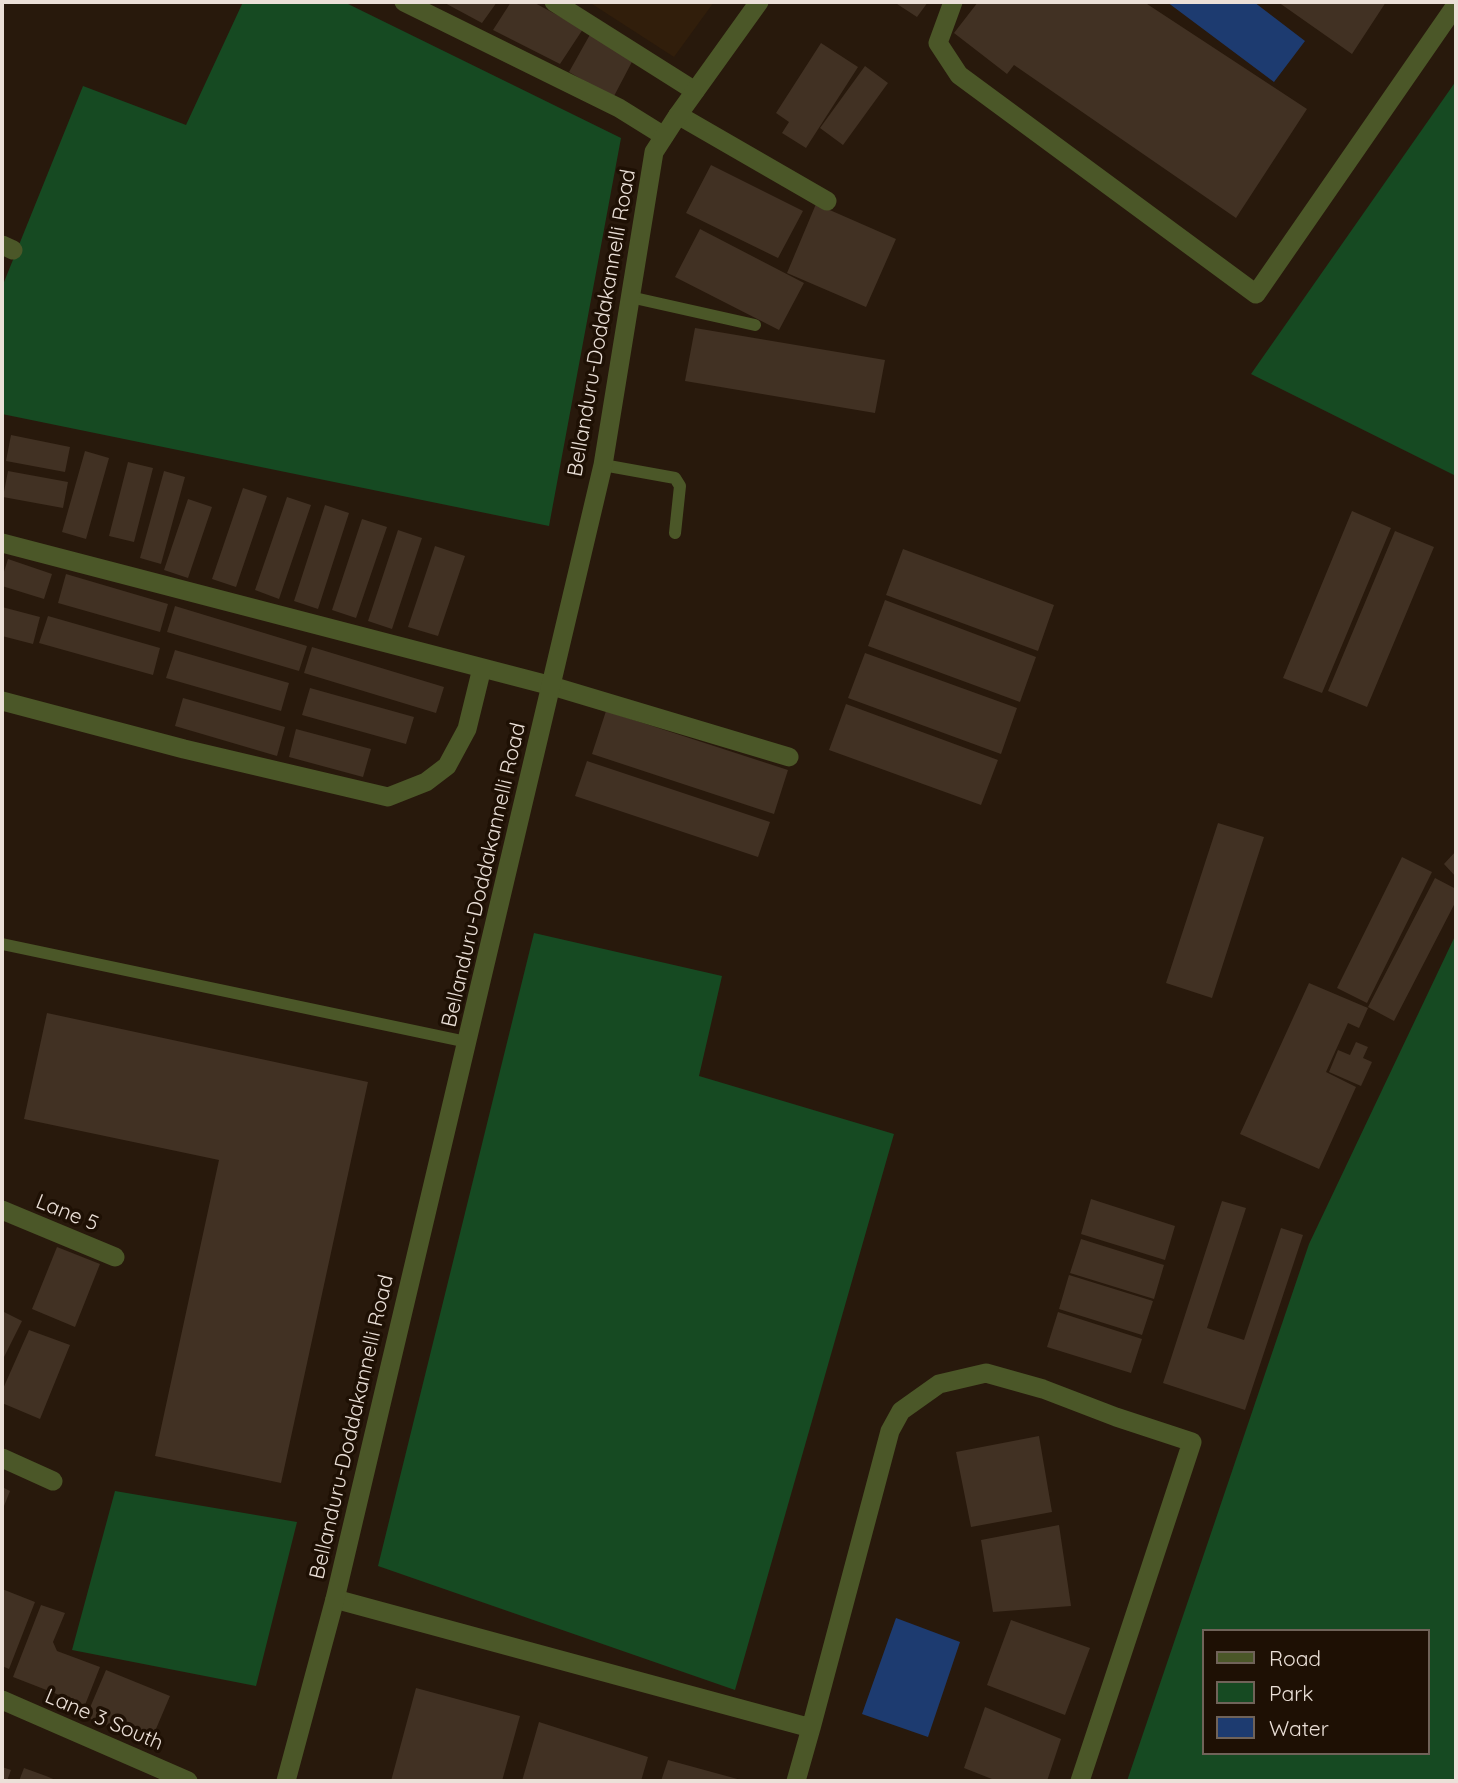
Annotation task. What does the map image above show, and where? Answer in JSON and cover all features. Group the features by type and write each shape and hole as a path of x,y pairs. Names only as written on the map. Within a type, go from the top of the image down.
{"street":[{"path":"404,2 619,108 664,136"},
{"path":"554,2 695,92"},
{"name":"Bellanduru-Doddakannelli Road","path":"286,1781 335,1599 603,465 654,152 759,2"},
{"path":"953,2 938,43 959,75 1256,294 1456,5"},
{"path":"678,115 827,201"},
{"path":"2,543 552,686 789,757"},
{"path":"2,701 184,749 388,797 426,782 447,766 467,729 482,668"},
{"name":"Lane 5","path":"2,1210 115,1257"},
{"path":"796,1781 890,1431 901,1411 939,1384 986,1373 1043,1389 1192,1442 1080,1781"},
{"path":"2,1458 53,1481"},
{"path":"335,1599 811,1728"},
{"name":"Lane 3 South","path":"2,1700 188,1781"}],"lane":[{"path":"630,297 755,326"},
{"path":"603,465 675,478 680,486 676,533"},
{"path":"2,944 467,1042"}],"shaded area":[{"path":"589,2 714,2 674,57"}],"green space":[{"path":"243,2 344,2 621,138 549,526 2,414 2,287 83,86 186,125"},
{"path":"1456,81 1456,476 1251,374"},
{"path":"534,933 722,976 699,1076 894,1134 735,1690 378,1566"},
{"path":"1456,934 1456,1781 1127,1781 1309,1244"},
{"path":"115,1491 297,1522 256,1686 72,1650"}],"water":[{"path":"1167,2 1254,2 1305,41 1274,82"},
{"path":"896,1618 960,1642 928,1737 862,1714"}],"building":[{"path":"443,2 497,2 482,23"},
{"path":"511,2 533,2 583,29 560,64 493,30"},
{"path":"894,2 928,2 917,17"},
{"path":"978,2 1144,2 1307,109 1236,218 1014,65 1007,74 954,33"},
{"path":"1278,2 1386,2 1352,54"},
{"path":"592,31 634,58 613,98 569,72"},
{"path":"821,43 858,67 806,148 782,133 789,122 776,113"},
{"path":"865,66 888,83 843,145 820,128"},
{"path":"711,165 803,211 778,258 686,213"},
{"path":"816,204 896,239 866,307 787,273"},
{"path":"700,229 804,283 779,330 675,277"},
{"path":"695,328 885,360 875,413 685,381"},
{"path":"11,435 70,447 65,472 6,461"},
{"path":"85,451 109,458 86,539 62,532"},
{"path":"128,462 153,468 134,542 109,536"},
{"path":"8,471 68,482 63,508 3,497"},
{"path":"164,471 185,477 161,564 140,558"},
{"path":"243,488 267,496 236,587 212,579"},
{"path":"287,497 311,505 279,599 255,590"},
{"path":"188,499 212,507 188,578 164,570"},
{"path":"325,505 349,513 318,609 294,601"},
{"path":"1352,511 1391,528 1322,693 1283,678"},
{"path":"362,519 387,527 356,618 332,610"},
{"path":"398,530 422,538 392,629 368,621"},
{"path":"1395,531 1434,547 1367,707 1328,691"},
{"path":"435,546 465,556 438,636 408,627"},
{"path":"903,549 1054,605 1038,651 886,595"},
{"path":"8,559 52,574 44,599 2,586"},
{"path":"66,574 168,604 160,632 58,603"},
{"path":"885,600 1036,657 1020,702 868,646"},
{"path":"175,606 307,646 299,671 167,632"},
{"path":"2,607 40,617 33,644 2,636"},
{"path":"48,616 160,648 153,675 39,643"},
{"path":"312,647 444,687 436,713 304,673"},
{"path":"175,650 289,683 281,711 166,678"},
{"path":"865,653 1017,708 1001,754 848,698"},
{"path":"310,688 414,717 406,744 302,715"},
{"path":"183,698 285,727 277,756 175,726"},
{"path":"846,704 998,760 981,805 829,750"},
{"path":"606,711 788,770 774,814 592,754"},
{"path":"296,729 371,749 363,777 289,757"},
{"path":"587,761 770,822 758,857 575,796"},
{"path":"1218,823 1264,837 1212,998 1166,983"},
{"path":"1456,851 1456,877 1444,864"},
{"path":"1402,857 1432,872 1367,1003 1337,988"},
{"path":"1435,878 1456,889 1456,901 1394,1021 1368,1007"},
{"path":"1309,983 1368,1008 1359,1028 1348,1023 1326,1072 1356,1087 1319,1169 1240,1134"},
{"path":"47,1013 368,1082 281,1483 155,1456 219,1160 24,1119"},
{"path":"1356,1042 1368,1047 1363,1058 1372,1062 1361,1086 1329,1072 1338,1050 1350,1055"},
{"path":"1091,1199 1175,1226 1165,1260 1081,1234"},
{"path":"1222,1201 1246,1208 1207,1328 1244,1340 1281,1228 1303,1235 1245,1410 1163,1383"},
{"path":"1081,1239 1164,1265 1154,1299 1070,1273"},
{"path":"57,1247 100,1264 75,1327 32,1309"},
{"path":"1069,1275 1153,1301 1142,1335 1059,1309"},
{"path":"2,1311 22,1321 2,1361"},
{"path":"1058,1312 1142,1339 1131,1373 1047,1347"},
{"path":"29,1330 70,1345 40,1419 2,1403 2,1391"},
{"path":"1039,1436 1052,1512 971,1527 956,1452"},
{"path":"2,1487 10,1491 2,1511"},
{"path":"1059,1525 1071,1606 993,1612 981,1540"},
{"path":"2,1589 35,1602 9,1669 2,1666"},
{"path":"41,1605 65,1613 53,1642 57,1651 100,1667 85,1705 13,1677"},
{"path":"1011,1620 1090,1648 1065,1715 987,1685"},
{"path":"106,1670 170,1696 150,1743 86,1717"},
{"path":"416,1688 520,1716 502,1781 391,1781"},
{"path":"985,1707 1061,1739 1047,1781 997,1781 964,1768"},
{"path":"539,1722 648,1757 641,1781 522,1781"},
{"path":"668,1760 741,1780 741,1781 661,1781"},
{"path":"2,1767 11,1770 7,1781 2,1781"},
{"path":"24,1768 46,1776 58,1781 19,1781"}]}
